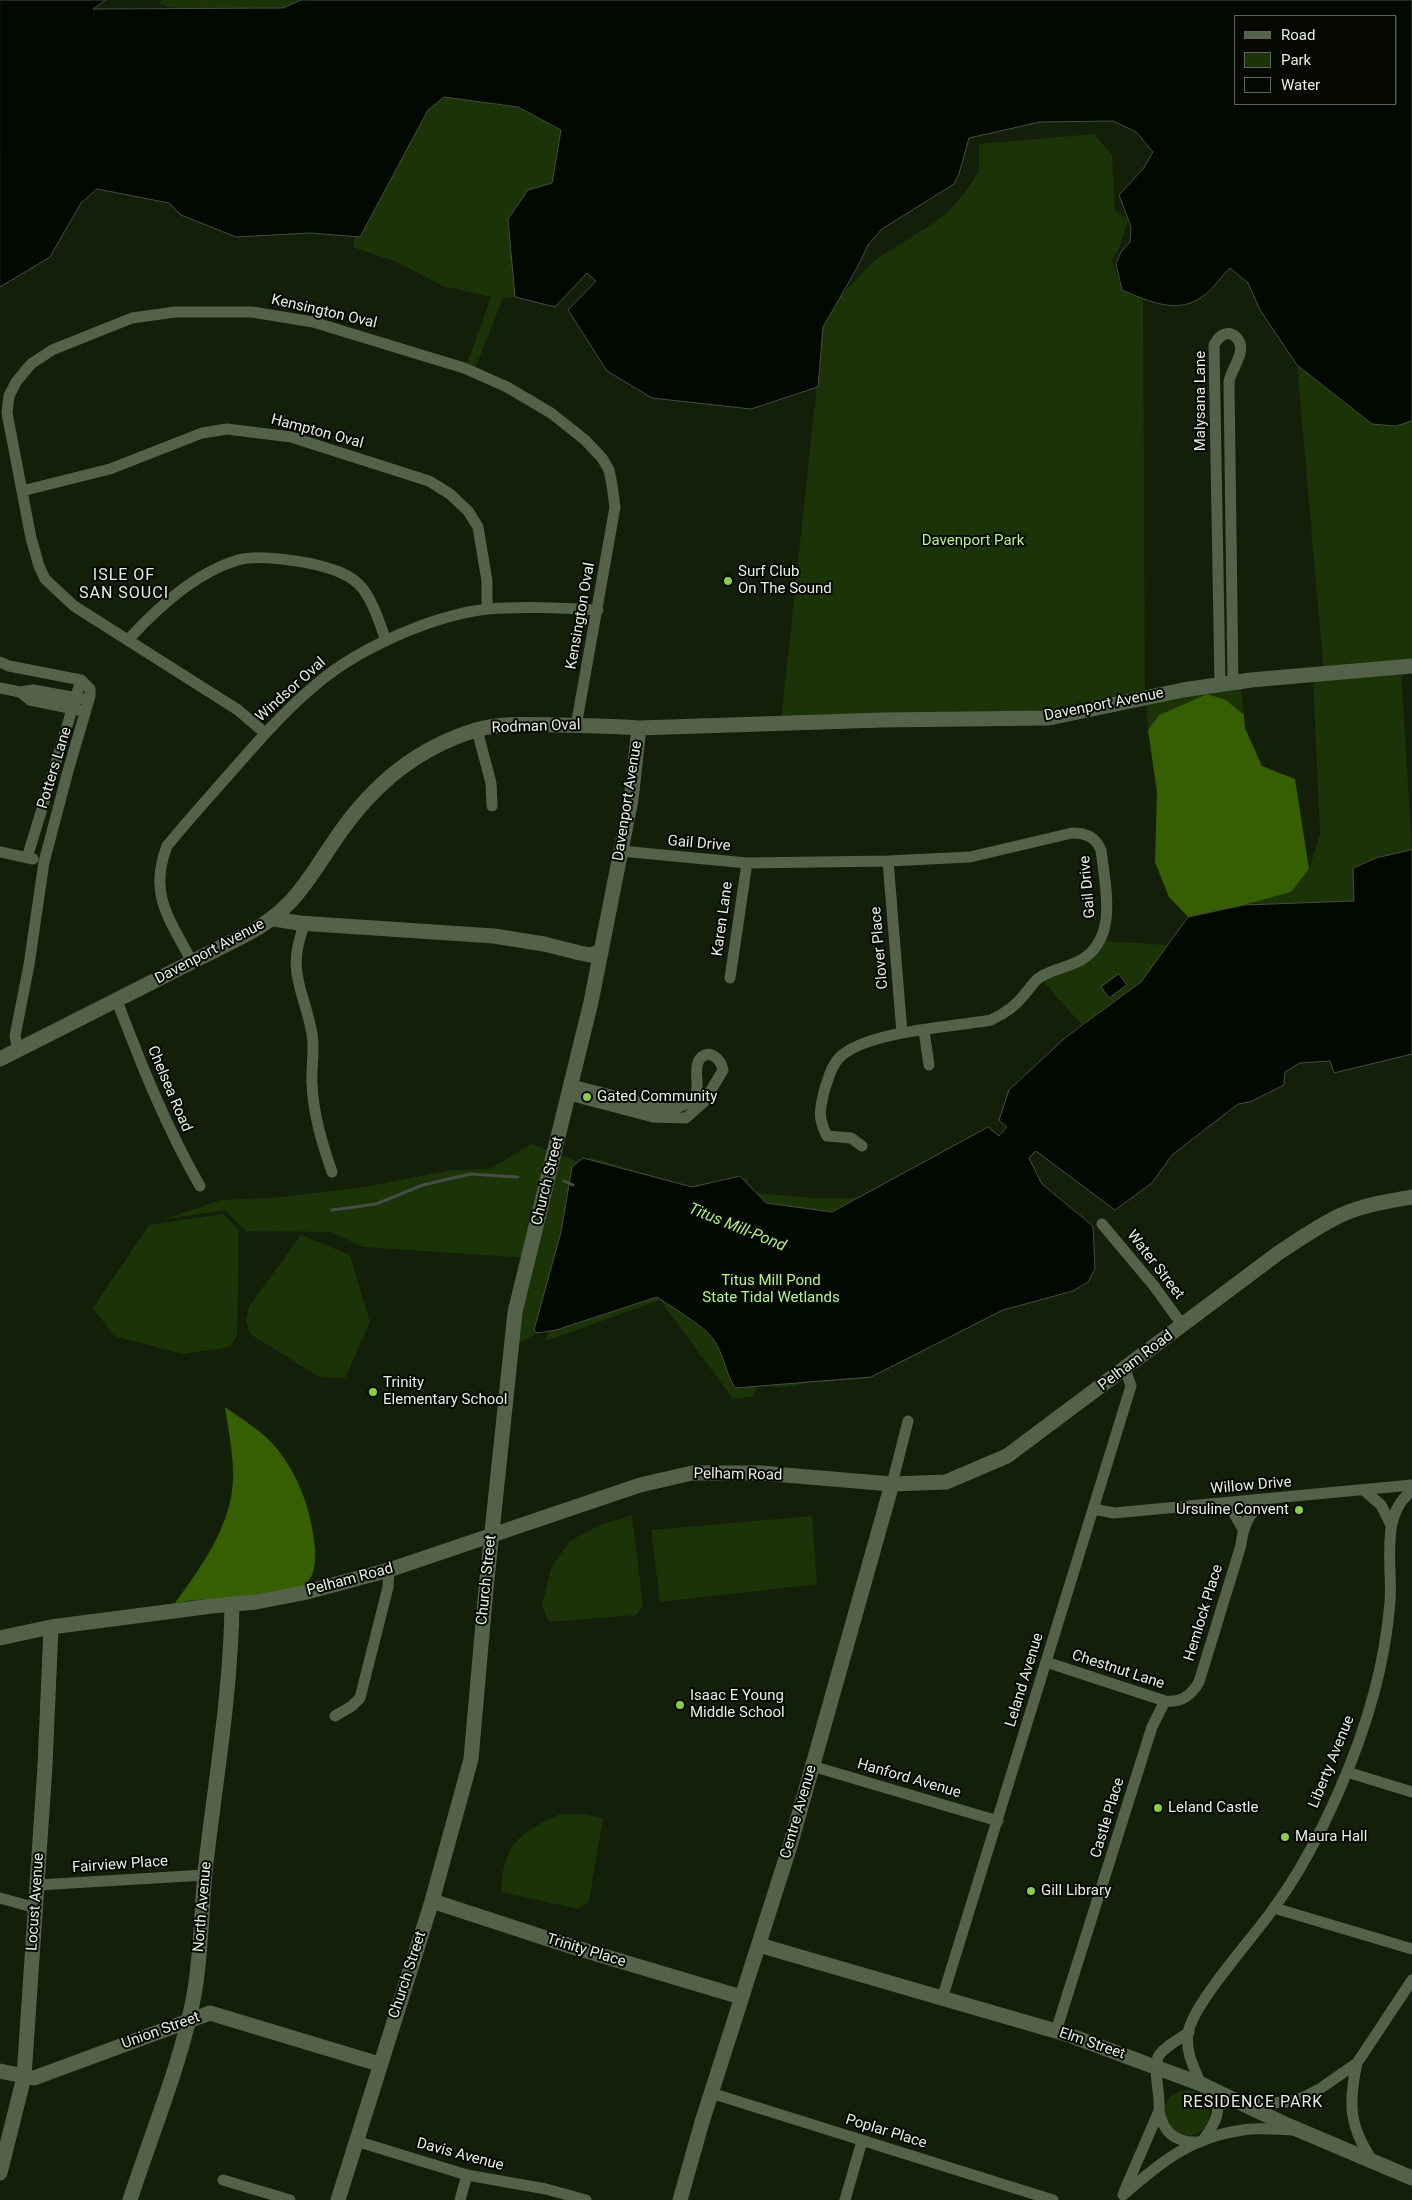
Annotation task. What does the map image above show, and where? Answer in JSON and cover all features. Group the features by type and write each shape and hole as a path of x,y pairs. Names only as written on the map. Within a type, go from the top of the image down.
{"street":[{"name":"Kensington Oval","path":"265,733 238,710 74,606 45,579 34,547 9,431 7,413 9,396 16,382 31,364 52,350 132,318 175,312 235,311 283,316 385,342 464,368 507,388 551,413 585,440 602,458 609,470 615,507 576,726"},
{"name":"Malysana Lane","path":"1227,333 1234,334 1240,341 1241,347 1240,355 1230,372 1229,382 1226,684 1214,346 1218,338 1227,333"},
{"name":"Hampton Oval","path":"22,491 110,469 202,433 227,429 290,438 412,475 429,481 450,494 468,511 478,527 487,580 487,609"},
{"path":"128,640 150,615 216,569 239,559 279,559 318,565 352,579 363,589 386,641"},
{"name":"Windsor Oval","path":"192,962 160,895 158,881 161,862 167,846 265,733 318,682 343,664 386,641 439,619 487,609 546,607 598,610"},
{"path":"0,662 9,666 81,680 90,690 88,706 33,690 20,692 0,688"},
{"name":"Davenport Avenue","path":"0,1059 117,1001 274,919 306,923 494,936 544,944 590,955 600,952 631,800 639,728 882,720 1049,718 1226,684 1412,666"},
{"name":"Potters Lane","path":"27,858 81,680"},
{"name":"Potters Lane","path":"18,1051 14,1036 29,965 44,862 68,771 88,706"},
{"name":"Rodman Oval","path":"274,919 300,893 355,811 376,787 400,768 428,750 477,730 530,724 639,728"},
{"path":"477,730 491,783 492,806"},
{"name":"Gail Drive","path":"621,851 747,863 888,860 970,857 1072,833 1083,833 1092,837 1101,850 1107,917 1106,927 1094,949 1083,959 1046,972 1004,1014 990,1020 902,1033 857,1046 840,1058 831,1070 821,1105 819,1120 827,1136 851,1138 862,1146"},
{"path":"0,852 44,862"},
{"name":"Clover Place","path":"888,860 902,1033"},
{"name":"Karen Lane","path":"730,978 747,863"},
{"path":"306,923 298,948 296,977 312,1033 313,1102 321,1140 332,1172"},
{"name":"Church Street","path":"338,2200 379,2064 432,1902 471,1759 491,1535 515,1312 570,1090 600,952"},
{"name":"Chelsea Road","path":"117,1001 152,1089 180,1151 200,1186"},
{"path":"924,1031 929,1065"},
{"path":"712,1054 718,1058 723,1070 704,1102 686,1118 653,1117 570,1090 674,1109 685,1105 693,1098 698,1086 696,1068 699,1060 705,1055 712,1054"},
{"name":"Pelham Road","path":"0,1638 51,1627 303,1593 389,1570 640,1485 692,1473 761,1473 892,1484 946,1482 986,1467 1007,1456 1277,1254 1314,1230 1360,1208 1412,1197"},
{"name":"Water Street","path":"1102,1224 1154,1286 1183,1326"},
{"name":"Leland Avenue","path":"942,1999 1131,1386 1125,1369"},
{"name":"Centre Avenue","path":"680,2200 812,1766 892,1484 908,1420"},
{"name":"Willow Drive","path":"1093,1509 1114,1513 1412,1486"},
{"path":"1365,1491 1381,1505 1392,1525"},
{"name":"Liberty Avenue","path":"1155,2066 1159,2054 1188,2032 1203,2002 1274,1908 1316,1838 1347,1772 1372,1698 1384,1640 1390,1602 1392,1525 1397,1508 1412,1491"},
{"name":"Hemlock Place","path":"1182,1700 1192,1693 1199,1682 1241,1546 1243,1529 1254,1508 1264,1500"},
{"path":"1224,1503 1233,1512 1243,1529"},
{"path":"335,1716 352,1706 360,1698 388,1587 389,1570"},
{"name":"North Avenue","path":"130,2200 188,2021 194,1996 202,1940 205,1875 225,1712 232,1604"},
{"name":"Locust Avenue","path":"0,2173 24,2077 38,1885 51,1627"},
{"name":"Chestnut Lane","path":"1046,1662 1165,1701 1182,1700"},
{"name":"Castle Place","path":"1056,2031 1152,1728 1165,1701"},
{"name":"Hanford Avenue","path":"812,1766 998,1821"},
{"path":"1347,1772 1412,1792"},
{"name":"Fairview Place","path":"38,1885 205,1875"},
{"path":"0,1898 36,1908"},
{"name":"Trinity Place","path":"432,1902 570,1946 741,1997"},
{"path":"1274,1908 1412,1949"},
{"name":"Elm Street","path":"758,1945 1056,2031 1155,2066 1216,2090 1375,2164 1412,2178"},
{"path":"1245,2104 1288,2102 1304,2097 1321,2088 1357,2063 1412,1980"},
{"name":"Union Street","path":"0,2071 34,2078 210,2013 379,2064"},
{"path":"1188,2032 1190,2054 1201,2084"},
{"path":"1357,2063 1350,2103 1353,2122 1363,2147 1375,2164"},
{"path":"1155,2066 1161,2122 1174,2138 1183,2142 1244,2130 1300,2130"},
{"path":"1121,2197 1155,2167 1200,2140 1217,2119 1219,2103 1216,2090"},
{"name":"Poplar Place","path":"711,2093 1053,2200"},
{"path":"1121,2197 1159,2111"},
{"name":"Davis Avenue","path":"356,2141 467,2176 546,2189 586,2200"},
{"path":"845,2200 862,2141"},
{"path":"460,2200 467,2176"},
{"path":"223,2180 290,2200"}],"green space":[{"path":"164,0 301,0 283,8 187,9 168,7 158,3"},
{"path":"444,97 518,107 561,130 552,184 528,190 508,219 515,297 503,298 475,369 466,366 491,297 443,286 399,263 353,247 355,236 360,236 428,110"},
{"name":"Davenport Park","path":"1094,134 1112,155 1115,210 1128,220 1119,249 1112,260 1122,290 1143,299 1145,693 1240,678 1244,715 1226,700 1207,694 1159,715 1148,730 1145,694 1051,711 781,721 823,327 842,294 875,260 932,224 949,211 963,195 979,171 979,144"},
{"path":"1297,365 1372,424 1396,426 1412,421 1412,669 1401,670 1412,850 1376,858 1354,901 1244,905 1291,892 1309,869 1320,835 1313,678 1324,677"},
{"path":"1207,694 1226,700 1244,715 1245,728 1262,766 1295,779 1309,869 1291,892 1244,905 1188,917 1169,897 1155,862 1157,792 1148,730 1159,715"},
{"path":"1104,941 1168,945 1141,982 1082,1025 1041,979"},
{"name":"Titus Mill Pond State Tidal Wetlands","path":"531,1144 576,1161 583,1158 588,1160 589,1157 692,1187 748,1177 747,1184 756,1193 813,1198 856,1198 888,1181 925,1351 868,1379 803,1383 789,1387 757,1387 754,1396 733,1399 660,1300 546,1341 548,1331 537,1333 510,1348 529,1258 363,1247 331,1232 246,1231 225,1210 161,1220 221,1200 273,1198 364,1187 452,1170 490,1169"},
{"path":"223,1214 239,1230 237,1336 230,1347 183,1354 114,1336 93,1308 149,1225"},
{"path":"301,1235 350,1255 370,1322 345,1378 319,1377 250,1334 246,1320 249,1306"},
{"path":"225,1407 268,1439 278,1450 295,1476 310,1518 315,1548 314,1569 307,1583 298,1588 260,1595 175,1603 197,1572 216,1540 224,1523 229,1505 233,1487 233,1468"},
{"path":"632,1515 643,1606 636,1615 549,1622 542,1606 551,1567 570,1541 600,1525"},
{"path":"812,1516 817,1584 660,1602 651,1530"},
{"path":"561,1814 583,1814 603,1818 589,1901 579,1909 501,1892 505,1862 516,1842 534,1827"},
{"path":"1183,2090 1191,2090 1200,2094 1206,2100 1210,2113 1206,2126 1200,2132 1191,2136 1183,2136 1174,2132 1168,2126 1164,2117 1164,2109 1168,2100 1174,2094"}],"water":[{"path":"0,0 106,0 93,9 283,8 301,0 1412,0 1412,421 1396,426 1372,424 1297,365 1260,310 1248,283 1230,268 1206,294 1196,301 1186,304 1165,305 1143,299 1122,290 1116,264 1121,252 1130,242 1131,227 1119,195 1143,169 1153,152 1136,132 1113,121 1040,122 969,138 959,174 954,184 882,229 868,245 823,327 818,387 751,409 652,398 607,371 568,310 596,281 587,273 555,307 515,297 508,219 528,190 552,183 561,130 518,107 444,97 428,110 360,237 310,233 236,237 181,215 169,203 97,189 81,203 50,257 0,287"},
{"name":"Titus Mill-Pond","path":"1412,850 1412,1054 1334,1073 1330,1061 1300,1063 1285,1072 1284,1085 1250,1102 1238,1104 1172,1155 1152,1183 1115,1210 1036,1151 1029,1158 1042,1184 1093,1226 1095,1269 1088,1282 1073,1291 1003,1310 871,1377 735,1388 720,1351 709,1334 657,1297 556,1330 537,1333 534,1330 561,1232 572,1167 583,1158 692,1187 740,1176 766,1203 832,1212 988,1127 999,1136 1007,1127 999,1120 1009,1090 1066,1037 1141,982 1188,917 1244,905 1354,901 1353,868 1376,858"},
{"path":"1119,974 1127,985 1109,998 1101,987"}],"waterway":[{"path":"332,1210 376,1204 423,1185 470,1174 518,1177"},
{"path":"564,1181 573,1185"}],"place":[{"name":"Surf Club On The Sound","path":"728,581"},
{"name":"Gated Community","path":"587,1097"},
{"name":"Trinity Elementary School","path":"373,1392"},
{"name":"Ursuline Convent","path":"1299,1510"},
{"name":"Isaac E Young Middle School","path":"680,1705"},
{"name":"Leland Castle","path":"1158,1808"},
{"name":"Maura Hall","path":"1285,1837"},
{"name":"Gill Library","path":"1031,1891"}],"district":[{"name":"ISLE OF SAN SOUCI","path":"124,585"},
{"name":"RESIDENCE PARK","path":"1253,2103"}]}
